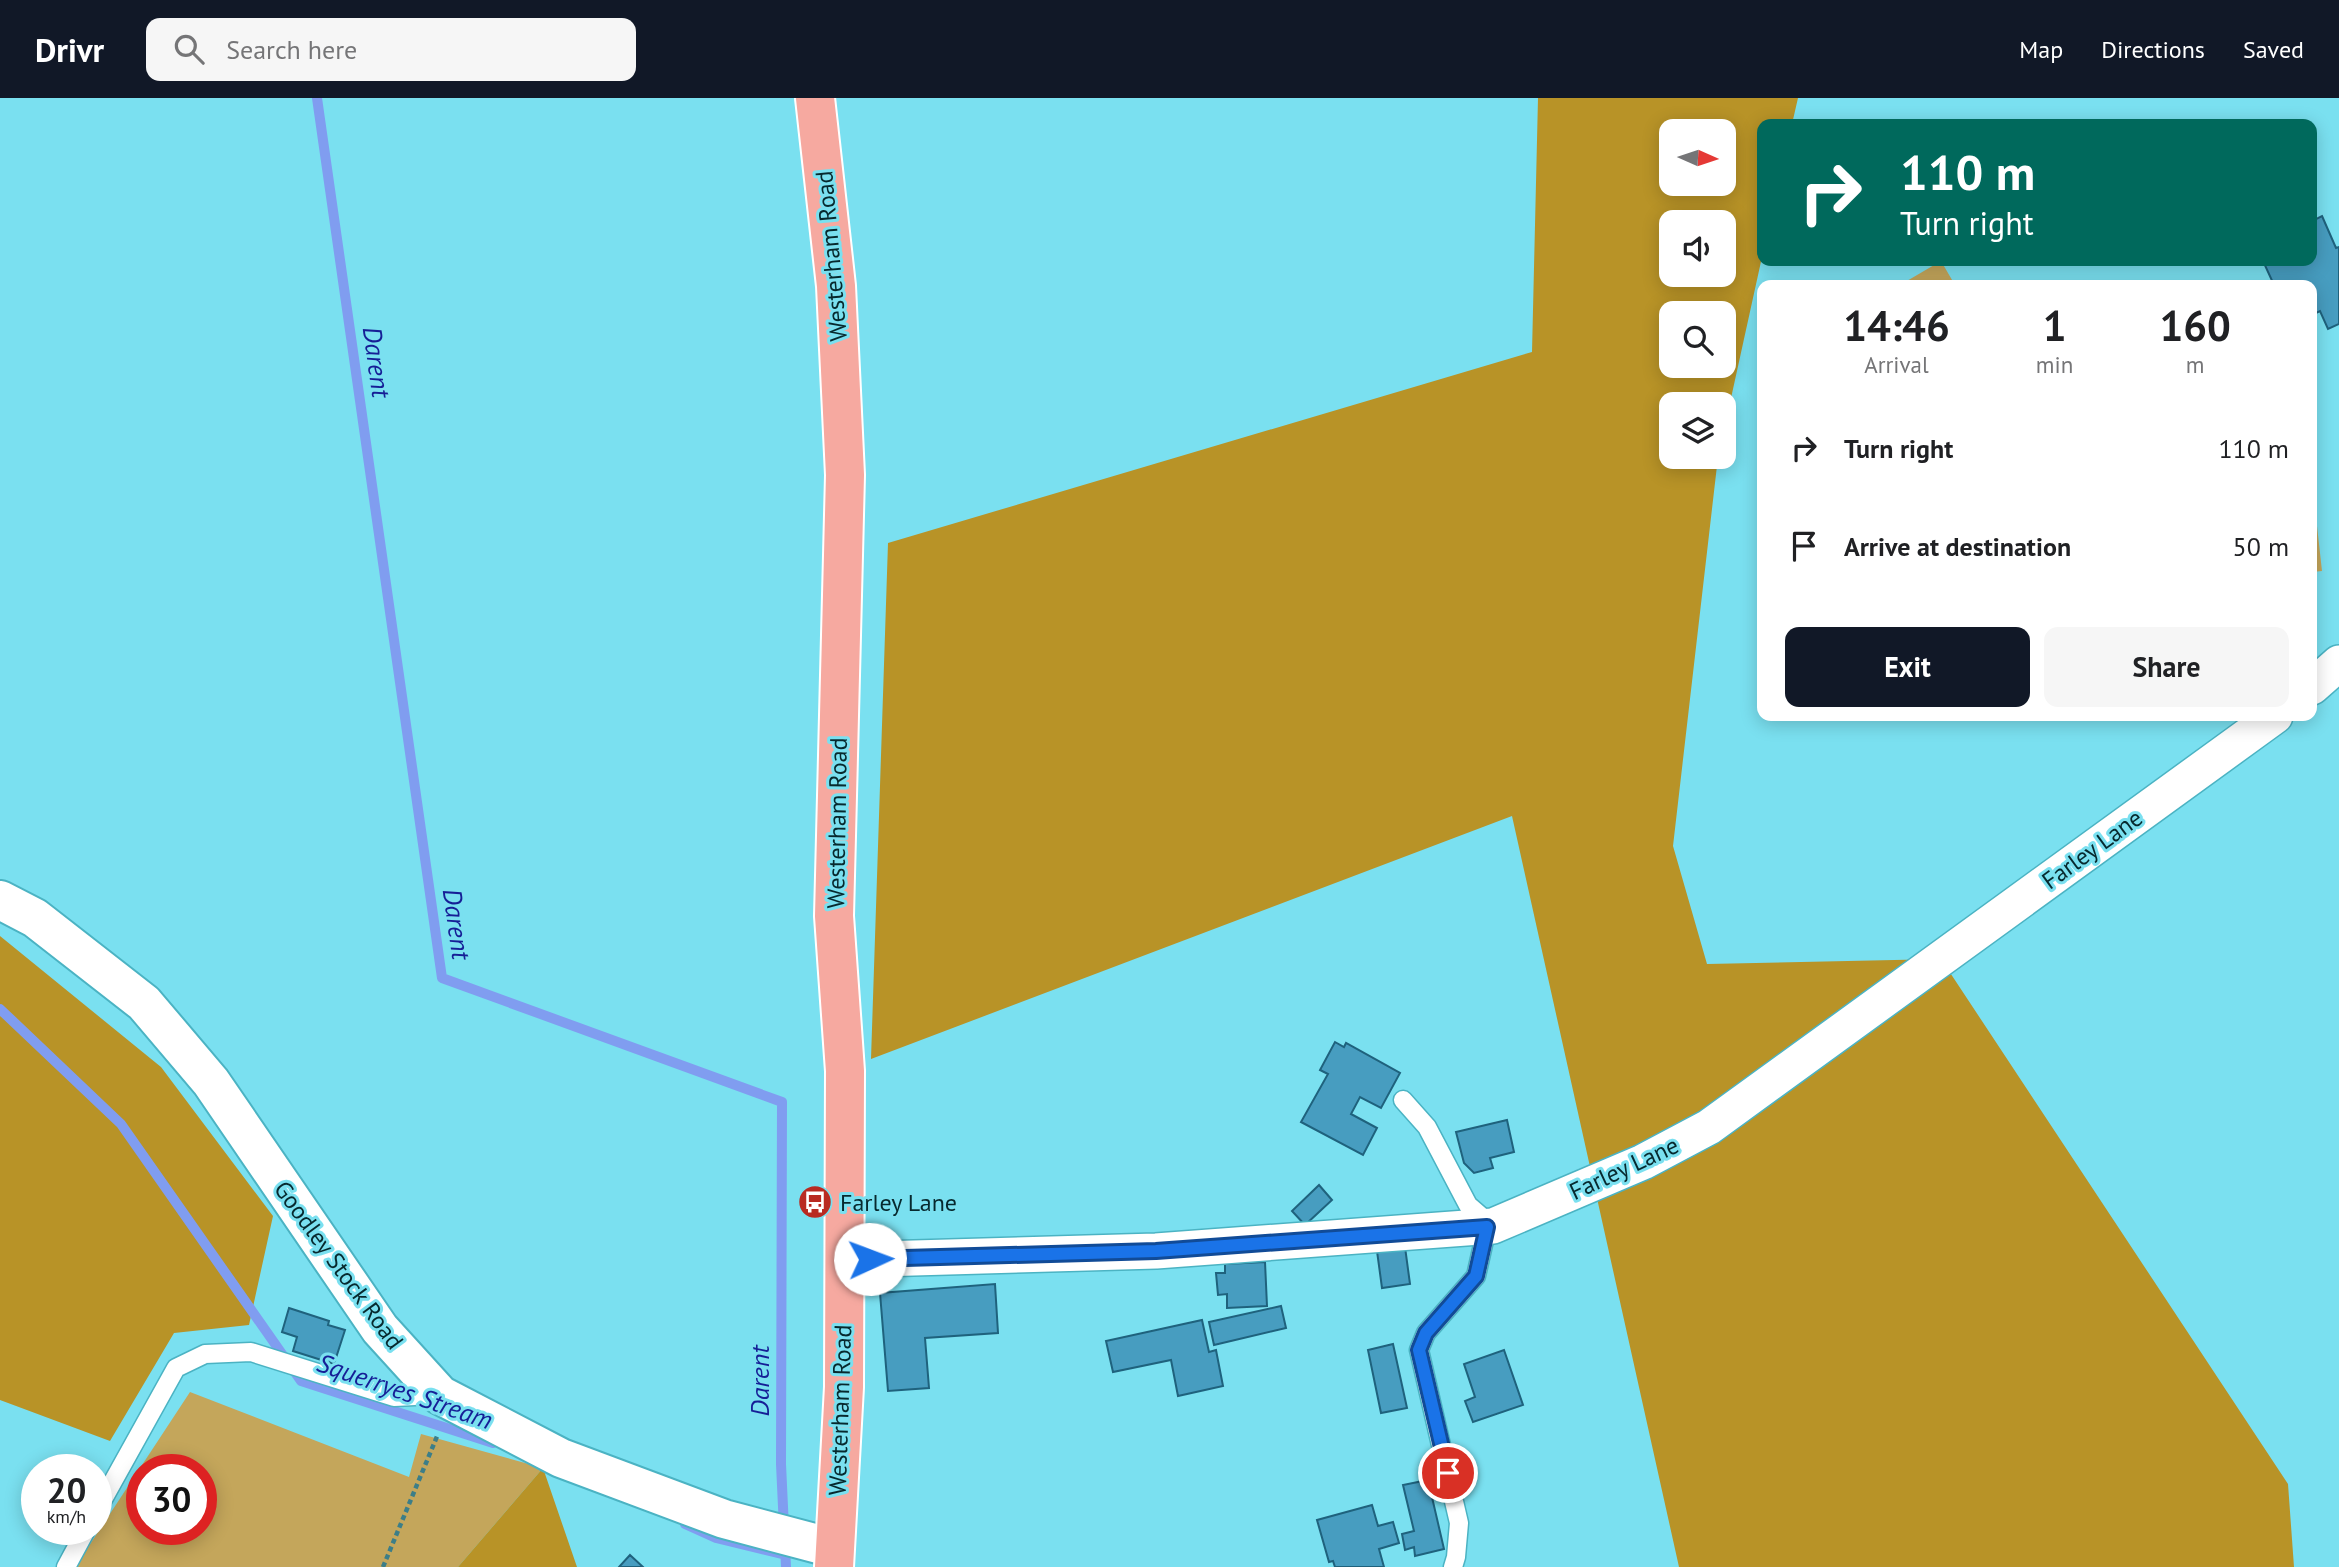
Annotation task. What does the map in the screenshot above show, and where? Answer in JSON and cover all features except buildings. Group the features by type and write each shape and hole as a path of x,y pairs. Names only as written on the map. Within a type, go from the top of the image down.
{"main road":[{"name":"Westerham Road","path":"815,98 836,286 845,475 834,916 845,1071 844,1388 825,1552"}],"street":[{"path":"2317,683 2339,663"},
{"name":"Farley Lane","path":"844,1260 1156,1251 1490,1227 1643,1162 1709,1127 2268,721"},
{"name":"Goodley Stock Road","path":"0,900 35,918 144,1003 211,1083 380,1329 446,1398 561,1458 724,1519 759,1528 825,1552"}],"lane":[{"path":"1403,1100 1427,1126 1468,1205 1490,1227 1476,1276 1426,1333 1419,1350 1459,1522 1453,1567"},
{"path":"112,1483 176,1368 205,1354 251,1352 394,1397 446,1398"},
{"path":"66,1567 78,1545"}],"path":[{"path":"383,1567 446,1398"}],"shaded area":[{"path":"1538,98 1798,98 1793,119 1757,119 1757,266 1760,266 1736,375 1736,301 1659,301 1659,378 1735,378 1732,392 1659,392 1659,469 1717,469 1673,846 1707,964 1941,959 2288,1484 2294,1567 1679,1567 1512,816 871,1059 888,543 1532,352"},
{"path":"1932,266 1944,266 1952,280 1909,280"},
{"path":"2317,526 2322,571 2317,572"},
{"path":"0,936 161,1067 273,1216 249,1325 174,1333 110,1441 0,1400"},
{"path":"190,1392 409,1477 421,1434 543,1468 458,1567 75,1567 89,1545 112,1545 112,1511 126,1489 126,1545 217,1545 217,1454 149,1454"},
{"path":"543,1468 577,1567 458,1567"}],"waterway":[{"name":"Darent","path":"317,98 442,978 782,1102 781,1464 784,1528"},
{"name":"Squerryes Stream","path":"0,1009 121,1124 301,1381 493,1443"},
{"name":"Squerryes Stream","path":"685,1524 716,1538 786,1555"},
{"name":"Squerryes Stream","path":"785,1544 786,1567"}],"place":[{"name":"Farley Lane","path":"815,1202"}],"route":[{"path":"870,1259 1156,1251 1487,1227 1476,1276 1426,1333 1419,1350 1448,1473"}]}
